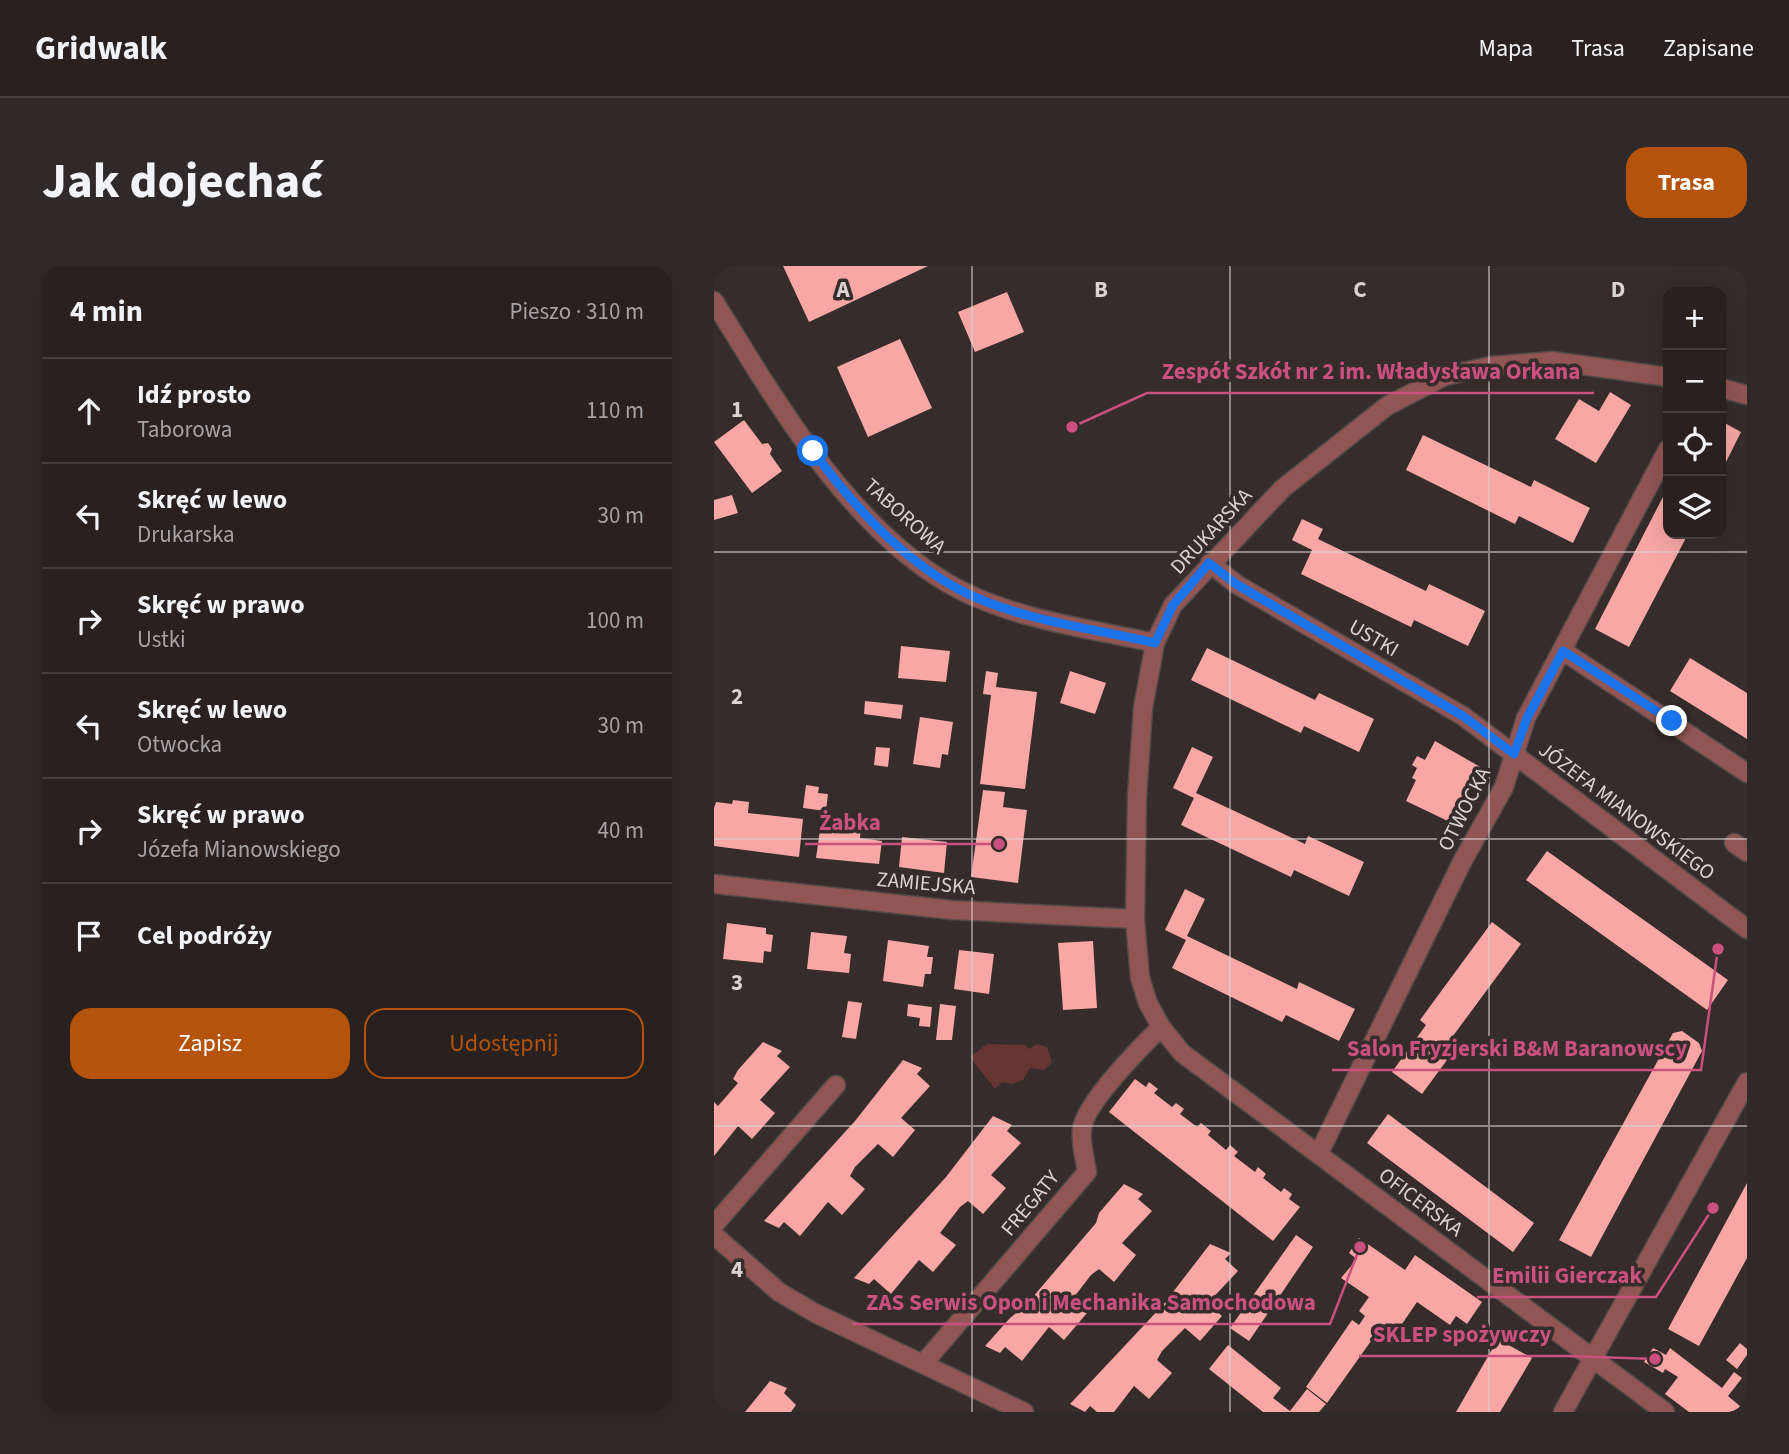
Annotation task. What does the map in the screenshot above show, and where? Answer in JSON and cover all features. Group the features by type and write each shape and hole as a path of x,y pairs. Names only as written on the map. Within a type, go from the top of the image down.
{"street":[{"name":"TABOROWA","path":"714,301 756,368 844,492 923,566 961,590 1021,612 1155,643"},
{"name":"DRUKARSKA","path":"1319,1153 1182,1054 1161,1027 1140,978 1135,919 1139,752 1155,643 1173,605 1209,563 1282,489 1387,406 1445,376 1491,366 1552,361 1663,376"},
{"path":"1726,389 1747,395"},
{"name":"OTWOCKA","path":"1319,1153 1462,862 1504,787 1527,718 1663,459"},
{"name":"USTKI","path":"1209,563 1236,584 1463,716 1514,754"},
{"path":"1563,651 1747,773"},
{"name":"JÓZEFA MIANOWSKIEGO","path":"1514,754 1747,929"},
{"name":"ZAMIEJSKA","path":"714,884 952,910 1135,919"},
{"name":"FREGATY","path":"923,1364 1087,1172 1081,1130 1087,1113 1135,1053 1161,1027"},
{"path":"1563,1412 1747,1082"},
{"path":"714,1225 836,1085"},
{"name":"OFICERSKA","path":"1319,1153 1665,1412"},
{"path":"714,1235 779,1292 815,1313 1024,1412"}],"shaded area":[{"path":"987,1044 1025,1045 1029,1049 1037,1044 1047,1047 1052,1062 1044,1070 1030,1068 1023,1080 1012,1084 1002,1082 995,1089 970,1057"}],"building":[{"path":"783,266 928,266 809,322"},
{"path":"1007,292 1024,332 975,352 958,312"},
{"path":"900,339 932,408 868,437 837,367"},
{"path":"1610,392 1631,405 1596,463 1555,439 1579,399 1599,411"},
{"path":"744,420 762,444 768,443 772,449 770,454 782,471 752,493 714,442"},
{"path":"1726,424 1741,432 1726,462"},
{"path":"1423,435 1531,487 1534,480 1590,508 1573,543 1519,516 1515,524 1406,470"},
{"path":"732,495 738,513 714,520 714,500"},
{"path":"1663,497 1663,539 1685,539 1629,647 1595,629"},
{"path":"1302,519 1323,529 1318,539 1426,591 1429,584 1485,611 1468,646 1414,620 1411,627 1301,574 1312,550 1292,540"},
{"path":"901,646 950,651 946,682 898,678"},
{"path":"1207,648 1315,700 1319,693 1374,719 1359,752 1304,726 1301,733 1191,680"},
{"path":"1690,658 1747,693 1747,739 1670,691"},
{"path":"986,671 998,673 996,687 1037,692 1025,789 980,784 991,695 983,694"},
{"path":"1070,671 1106,683 1095,714 1060,703"},
{"path":"865,701 903,705 901,719 864,714"},
{"path":"920,717 953,722 948,755 942,754 940,768 913,764"},
{"path":"1435,741 1482,768 1454,824 1406,801 1416,780 1412,778 1417,768 1412,765 1417,756 1425,760"},
{"path":"876,747 890,748 888,767 874,765"},
{"path":"1192,747 1213,757 1196,793 1305,844 1308,836 1364,862 1349,896 1294,870 1291,877 1181,825 1194,798 1173,788"},
{"path":"806,785 819,787 818,793 828,794 826,811 803,808"},
{"path":"983,790 1005,792 1003,807 1027,810 1018,883 971,877"},
{"path":"733,800 749,802 748,813 803,819 799,857 714,846 716,802 732,804"},
{"path":"821,823 861,828 860,838 882,841 879,864 816,858"},
{"path":"902,837 947,842 944,873 899,867"},
{"path":"1547,851 1728,980 1707,1010 1526,880"},
{"path":"1185,889 1205,899 1187,936 1297,989 1299,982 1355,1009 1339,1041 1286,1015 1282,1022 1172,968 1186,940 1165,930"},
{"path":"1492,922 1521,944 1450,1040 1458,1045 1422,1094 1392,1072 1426,1025 1420,1020"},
{"path":"727,923 766,928 766,934 773,935 771,952 764,951 763,963 723,959"},
{"path":"811,932 847,936 844,953 851,954 849,973 807,969"},
{"path":"888,940 929,946 927,957 933,957 931,974 925,974 923,987 883,981"},
{"path":"1093,941 1097,1008 1063,1010 1058,943"},
{"path":"959,950 994,954 989,994 954,989"},
{"path":"848,1001 862,1003 856,1039 842,1037"},
{"path":"908,1004 932,1007 930,1027 919,1026 920,1018 907,1016"},
{"path":"940,1004 956,1006 952,1040 936,1040"},
{"path":"1682,1031 1699,1043 1702,1051 1591,1257 1559,1240 1673,1033"},
{"path":"763,1042 782,1051 777,1056 790,1067 760,1100 775,1113 752,1139 738,1126 714,1156 714,1102 718,1106 738,1083 733,1079 738,1070"},
{"path":"903,1060 922,1068 917,1074 930,1086 901,1118 915,1130 893,1157 878,1144 855,1167 850,1176 865,1189 842,1215 828,1202 800,1236 784,1222 779,1228 764,1221 855,1121"},
{"path":"1135,1079 1146,1087 1149,1082 1158,1089 1154,1093 1172,1107 1176,1103 1184,1109 1180,1114 1197,1127 1201,1123 1211,1131 1208,1135 1226,1150 1230,1145 1238,1152 1234,1156 1255,1172 1258,1167 1266,1174 1263,1178 1281,1192 1284,1188 1292,1194 1289,1199 1300,1207 1273,1241 1109,1112"},
{"path":"1388,1114 1534,1223 1513,1252 1367,1143"},
{"path":"993,1116 1012,1125 1007,1131 1021,1143 991,1175 1006,1188 983,1214 968,1201 960,1207 940,1233 956,1245 933,1272 919,1260 891,1294 874,1279 869,1284 854,1278 946,1177"},
{"path":"1747,1183 1747,1258 1699,1346 1668,1329"},
{"path":"1124,1184 1143,1194 1138,1199 1152,1211 1122,1243 1136,1255 1114,1282 1099,1269 1091,1275 1071,1301 1087,1313 1064,1340 1049,1327 1022,1361 1005,1347 1000,1353 985,1346 1010,1318 1026,1305 1096,1223 1099,1213"},
{"path":"1296,1235 1313,1247 1249,1341 1230,1328"},
{"path":"1359,1238 1405,1270 1415,1255 1482,1302 1467,1324 1456,1316 1450,1325 1417,1302 1389,1343 1376,1334 1327,1403 1306,1387 1352,1320 1359,1325 1365,1316 1359,1311 1369,1297 1341,1278 1357,1259 1349,1253"},
{"path":"1210,1244 1231,1253 1225,1259 1238,1271 1208,1303 1222,1316 1200,1341 1185,1328 1162,1351 1157,1360 1172,1373 1149,1399 1134,1386 1114,1412 1097,1412 1090,1406 1085,1412 1070,1404 1163,1305"},
{"path":"1498,1339 1532,1358 1500,1412 1456,1412"},
{"path":"1740,1343 1747,1349 1747,1355 1737,1369 1726,1360"},
{"path":"1228,1345 1281,1388 1273,1398 1290,1411 1307,1389 1326,1404 1319,1412 1263,1412 1209,1369"},
{"path":"1653,1348 1666,1355 1670,1348 1722,1388 1734,1372 1742,1378 1728,1396 1747,1412 1689,1412 1665,1394 1678,1377 1665,1369 1663,1373 1644,1362"},
{"path":"770,1381 787,1388 784,1393 796,1405 791,1412 745,1412"}],"place":[{"name":"Zespół Szkół nr 2 im. Władysława Orkana","path":"1072,427"},
{"name":"Żabka","path":"999,844"},
{"name":"Salon Fryzjerski B&M Baranowscy","path":"1718,949"},
{"name":"Emilii Gierczak","path":"1713,1208"},
{"name":"ZAS Serwis Opon i Mechanika Samochodowa","path":"1360,1247"},
{"name":"SKLEP spożywczy","path":"1655,1359"}],"route":[{"path":"813,451 844,492 893,541 923,566 961,590 1021,612 1155,643 1173,605 1209,563 1236,584 1463,716 1514,754 1527,718 1563,651 1672,721"}]}
